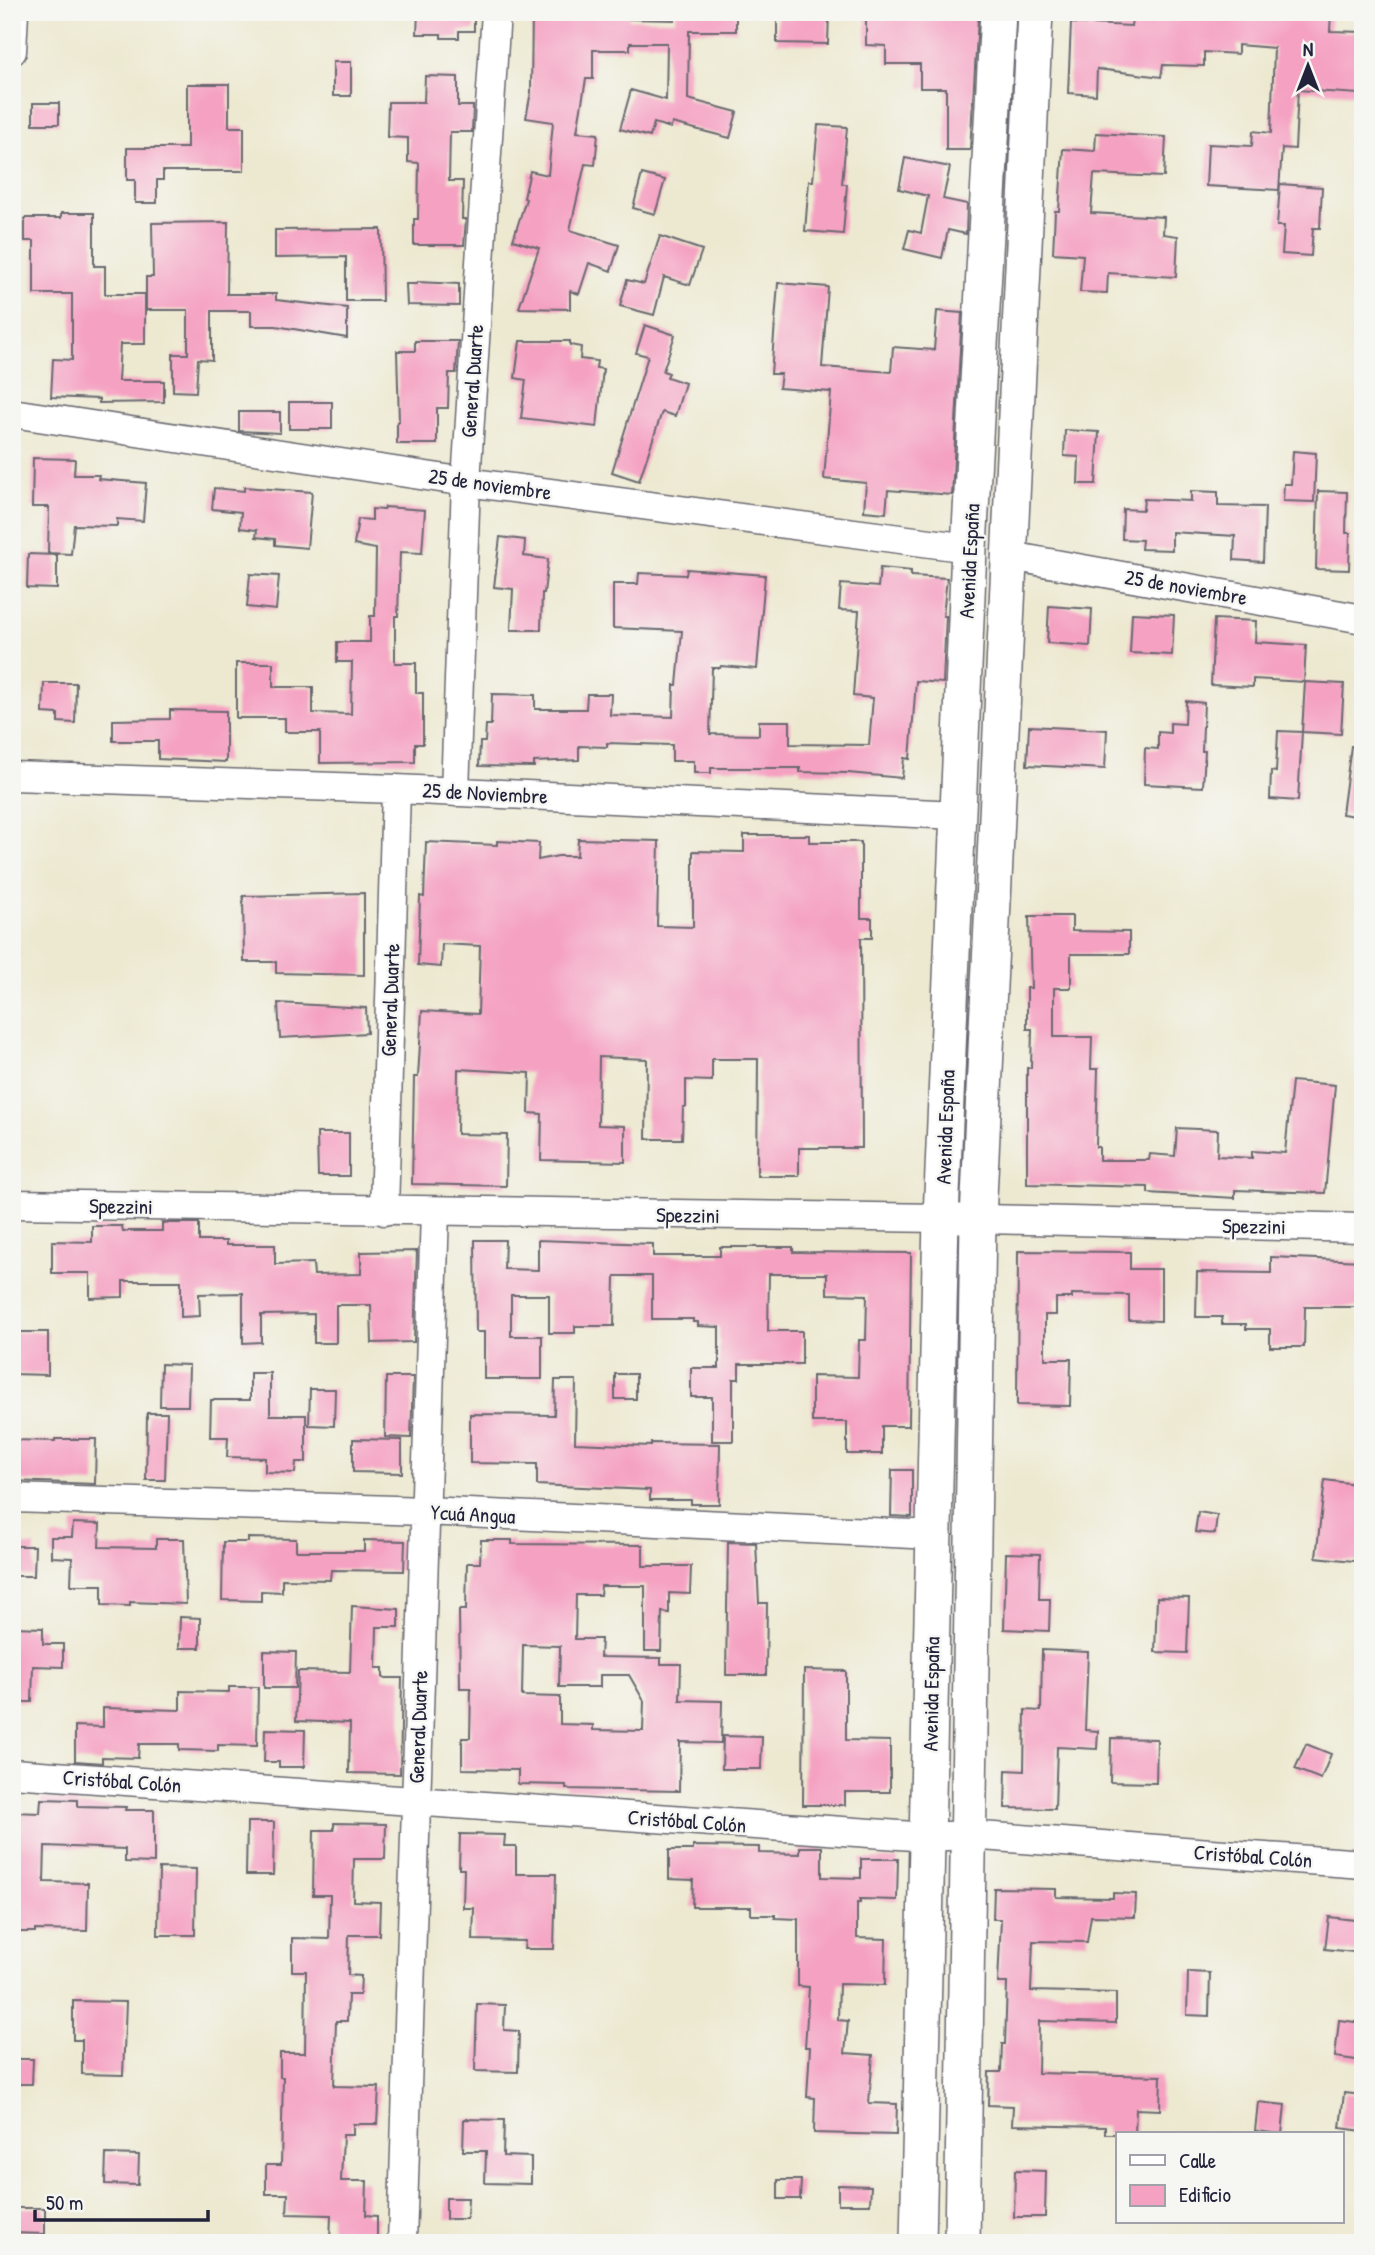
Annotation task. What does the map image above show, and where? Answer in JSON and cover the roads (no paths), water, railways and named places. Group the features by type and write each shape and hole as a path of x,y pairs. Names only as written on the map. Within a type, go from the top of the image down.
{"street":[{"path":"12,51 14,12"},
{"name":"General Duarte","path":"455,792 466,482 496,12"},
{"name":"Avenida España","path":"918,2243 941,1219 969,548 998,12"},
{"name":"Avenida España","path":"962,2243 978,1219 1035,12"},
{"name":"25 de noviembre","path":"12,413 466,482 969,548"},
{"name":"25 de noviembre","path":"1010,556 1363,619"},
{"name":"25 de Noviembre","path":"12,776 396,789 958,815"},
{"name":"General Duarte","path":"384,1211 396,789"},
{"name":"Spezzini","path":"12,1204 978,1219 1363,1228"},
{"name":"General Duarte","path":"402,2243 435,1212"},
{"name":"Ycuá Angua","path":"12,1498 425,1511 934,1535"},
{"name":"Cristóbal Colón","path":"12,1773 928,1837 967,1835 1363,1864"}]}
